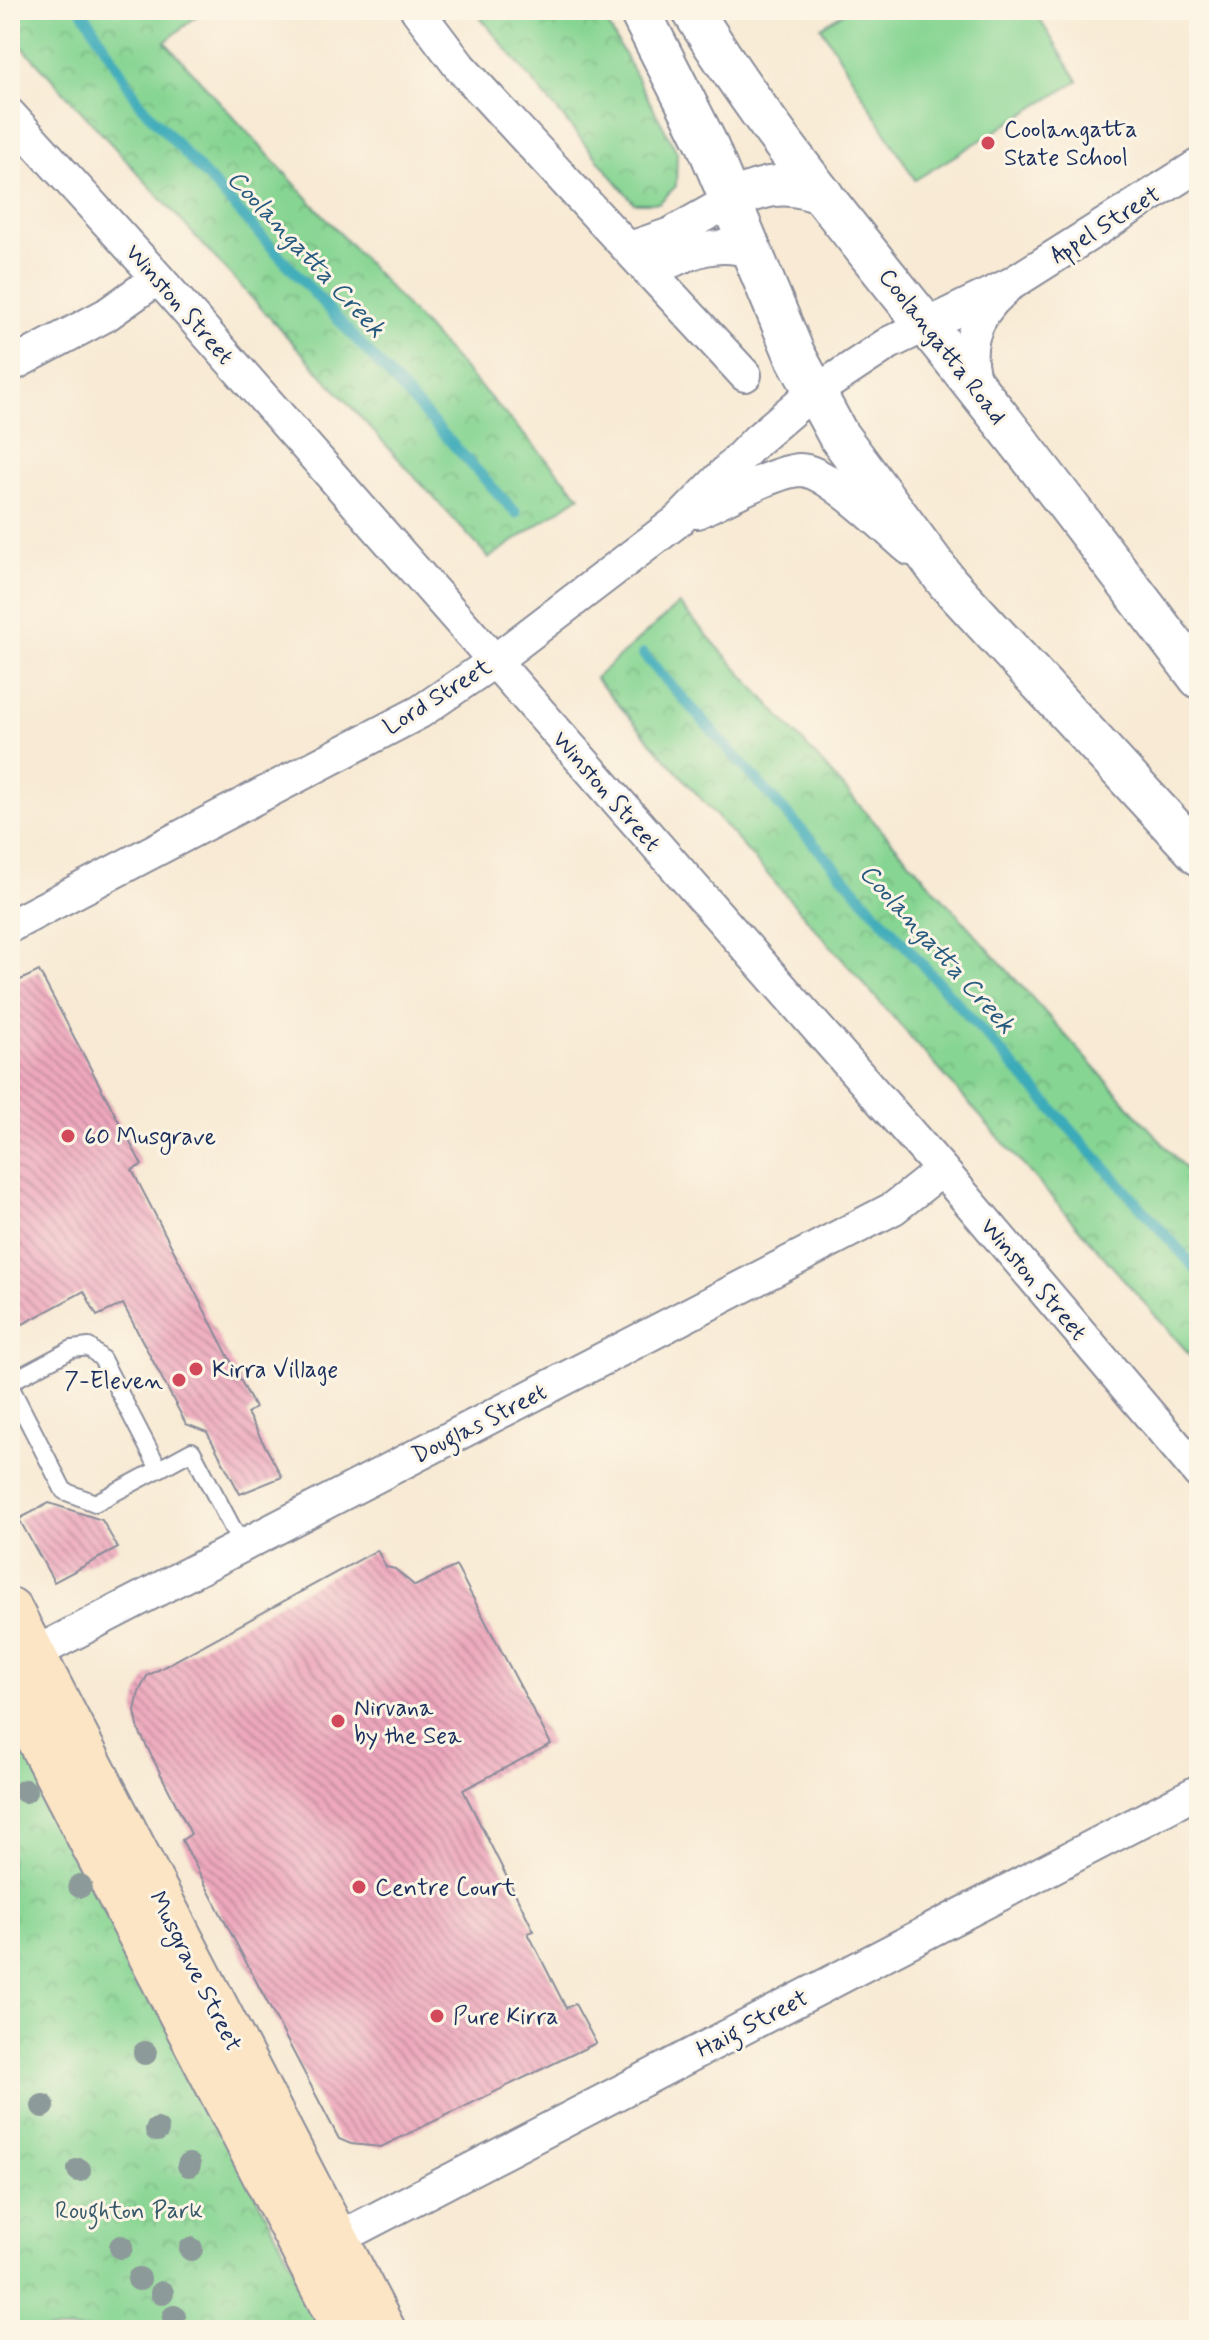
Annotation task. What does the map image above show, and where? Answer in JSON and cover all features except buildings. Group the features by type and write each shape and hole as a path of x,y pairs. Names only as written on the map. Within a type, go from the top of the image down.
{"main road":[{"name":"Musgrave Street","path":"10,1610 18,1669 321,2247 383,2330"},
{"name":"Musgrave Street","path":"321,2247 345,2330"}],"street":[{"path":"417,10 460,67 745,375"},
{"path":"639,10 670,68 731,200 794,353 838,435 947,582 1195,847"},
{"name":"Coolangatta Road","path":"692,10 770,127 980,392 1199,678"},
{"name":"Winston Street","path":"10,115 158,278 942,1170 1199,1473"},
{"name":"Appel Street","path":"814,393 924,324 1011,284 1199,165"},
{"path":"640,260 671,234 731,200 761,188 778,184 799,186 823,195"},
{"path":"640,260 724,245 752,252"},
{"path":"10,366 106,315 158,278"},
{"name":"Appel Street","path":"980,392 970,367 974,334 982,313 1011,284"},
{"name":"Lord Street","path":"10,926 420,712 493,662 679,520 775,423 814,393"},
{"path":"679,520 786,472 814,472 833,484 947,582"},
{"path":"1158,625 1165,651 1199,699"},
{"name":"Douglas Street","path":"18,1669 242,1546 894,1208 942,1170"},
{"name":"Haig Street","path":"321,2247 1199,1791"}],"lane":[{"path":"159,1469 102,1359 89,1347 72,1349 10,1384 64,1491 95,1503 159,1469 192,1451 242,1546"}],"green space":[{"path":"10,10 204,10 165,42 580,496 489,558 10,33"},
{"path":"478,10 600,10 677,152 676,186 659,203 634,203 479,16"},
{"path":"848,10 1034,10 1078,81 915,180 821,27"},
{"path":"679,604 1199,1184 1199,1365 595,678"},
{"name":"Roughton Park","path":"10,1721 326,2330 10,2330"}],"waterway":[{"name":"Coolangatta Creek","path":"82,10 141,105 516,513"},
{"name":"Coolangatta Creek","path":"643,654 1199,1272"}],"place":[{"name":"Coolangatta State School","path":"988,143"},
{"name":"60 Musgrave","path":"68,1136"},
{"name":"Kirra Village","path":"196,1369"},
{"name":"7-Eleven","path":"179,1380"},
{"name":"Nirvana by the Sea","path":"338,1721"},
{"name":"Centre Court","path":"359,1887"},
{"name":"Pure Kirra","path":"437,2016"}]}
